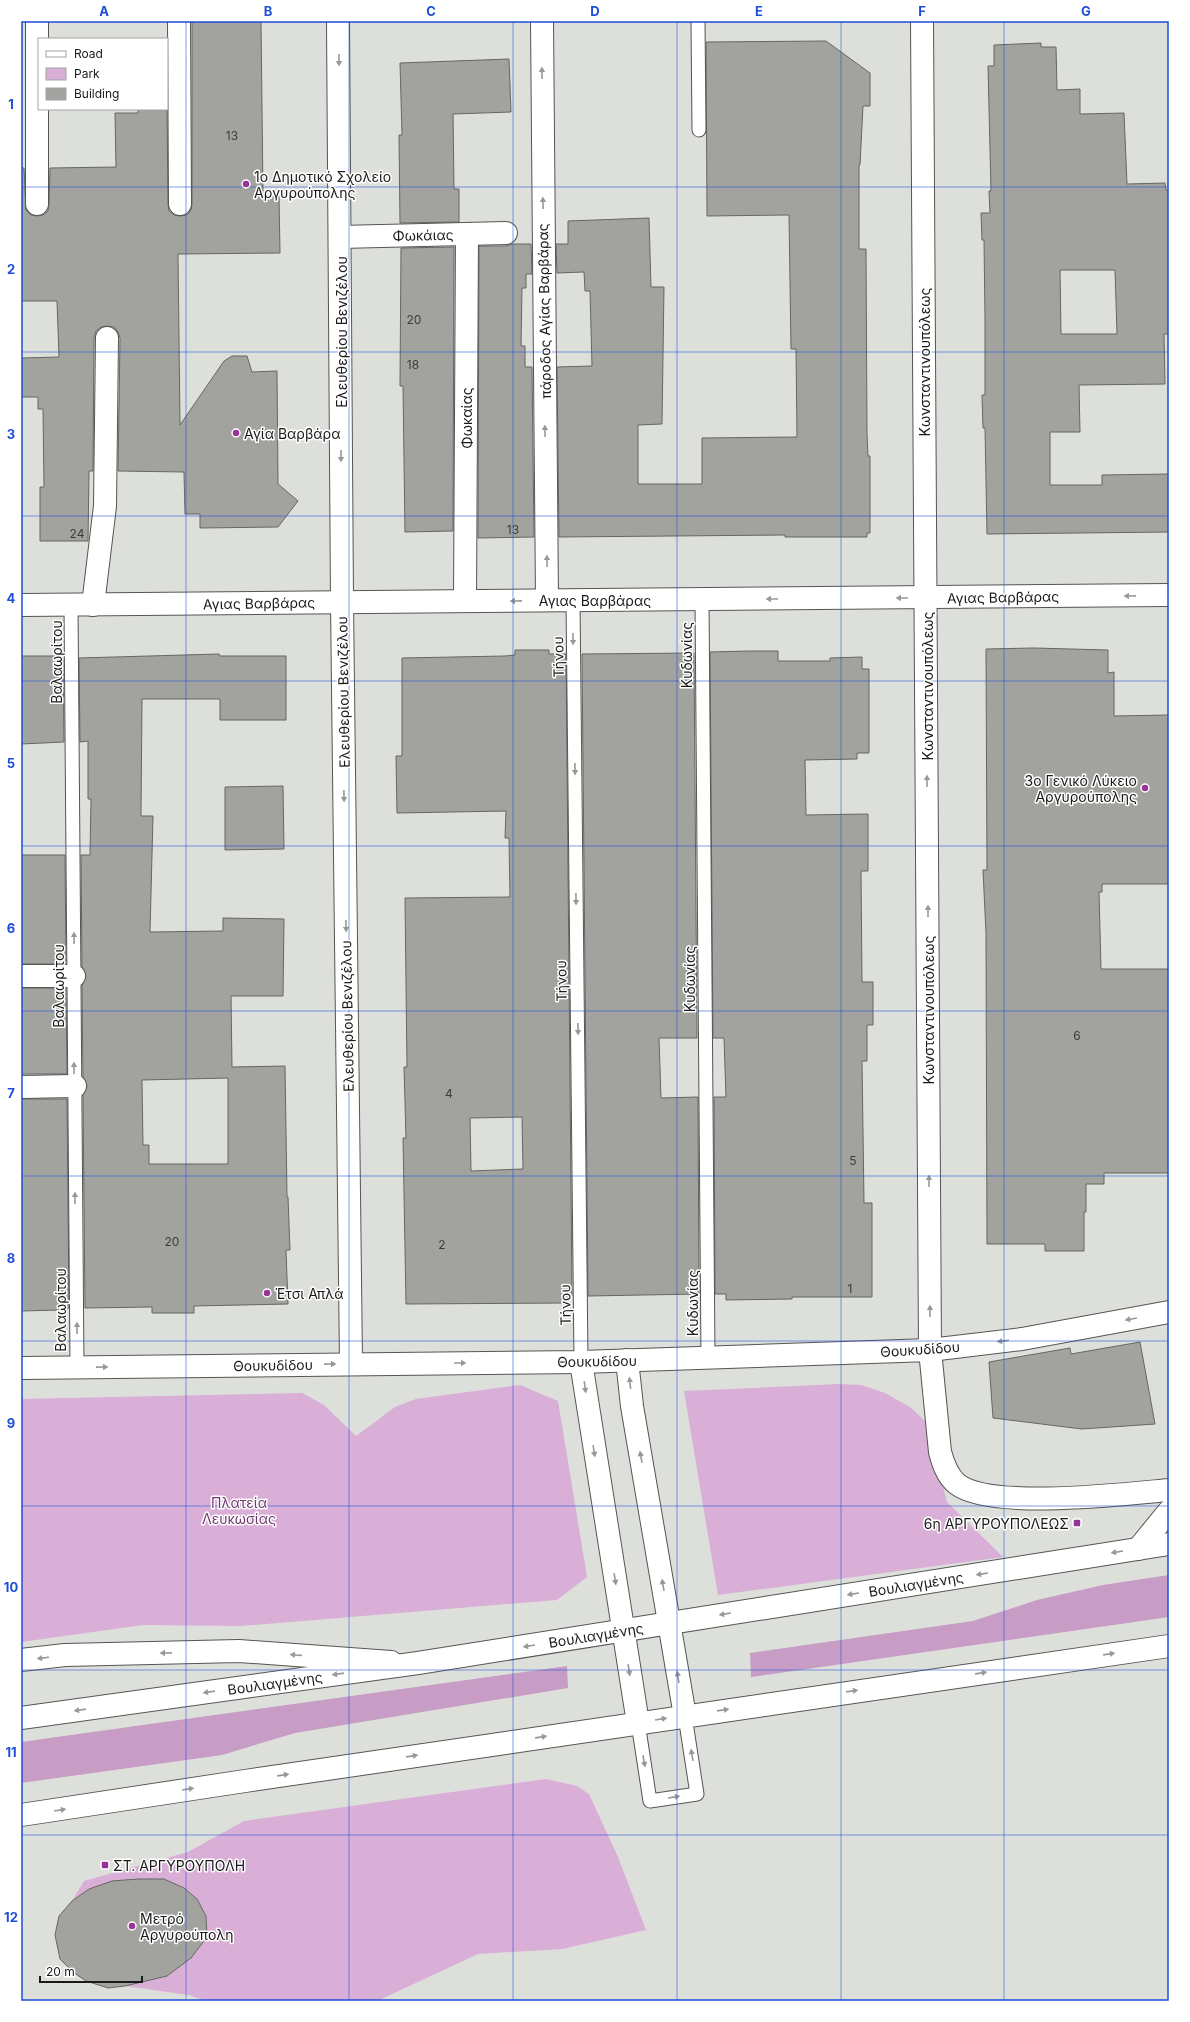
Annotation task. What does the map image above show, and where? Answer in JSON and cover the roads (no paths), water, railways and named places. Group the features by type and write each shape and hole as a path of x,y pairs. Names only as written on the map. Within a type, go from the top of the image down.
{"street":[{"path":"37,21 37,204"},
{"path":"179,21 180,204"},
{"name":"Ελευθερίου Βενιζέλου","path":"338,21 342,602 351,1363"},
{"name":"πάροδος Αγίας Βαρβάρας","path":"542,21 547,600"},
{"name":"Κωνσταντινουπόλεως","path":"922,21 930,1350 940,1452 943,1464 950,1477 958,1484 984,1494 1032,1498 1169,1490"},
{"name":"Φωκάιας","path":"340,237 506,233"},
{"name":"Φωκαίας","path":"465,601 467,234"},
{"path":"94,604 105,506 107,338"},
{"name":"Αγιας Βαρβάρας","path":"21,605 1169,595"},
{"path":"21,976 74,976"},
{"path":"21,1087 74,1086"},
{"name":"Θουκυδίδου","path":"21,1368 351,1363 582,1362 930,1350 1022,1339 1169,1312"},
{"path":"627,1360 632,1406 685,1716"},
{"path":"582,1362 638,1723"},
{"path":"1138,1549 1169,1511"},
{"name":"Βουλιαγμένης","path":"21,1718 418,1663 1169,1544"},
{"path":"21,1815 685,1716 1169,1646"},
{"path":"21,1660 65,1655 239,1651 418,1663"}],"lane":[{"path":"698,21 699,130"},
{"name":"Κυδωνίας","path":"702,599 708,1358"},
{"name":"Τήνου","path":"573,600 582,1362"},
{"name":"Βαλαωρίτου","path":"71,605 77,1367"},
{"path":"638,1723 650,1801 697,1794 685,1716"}],"place":[{"name":"1ο Δημοτικό Σχολείο Αργυρούπολης","path":"246,184"},
{"name":"Αγία Βαρβάρα","path":"236,433"},
{"name":"3ο Γενικό Λύκειο Αργυρούπολης","path":"1145,788"},
{"name":"Έτσι Απλά","path":"267,1293"},
{"name":"6η ΑΡΓΥΡΟΥΠΟΛΕΩΣ","path":"1077,1523"},
{"name":"ΣΤ. ΑΡΓΥΡΟΥΠΟΛΗ","path":"105,1865"},
{"name":"Μετρό Αργυρούπολη","path":"132,1926"}],"park label":[{"name":"Πλατεία Λευκωσίας","path":"239,1510"}]}
